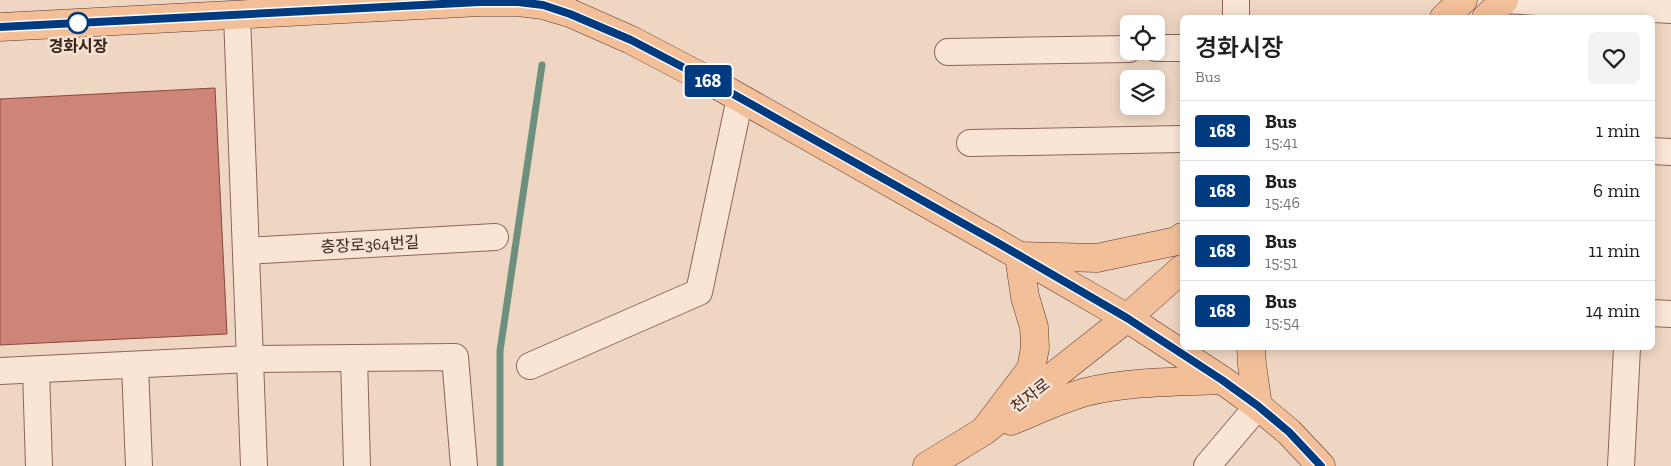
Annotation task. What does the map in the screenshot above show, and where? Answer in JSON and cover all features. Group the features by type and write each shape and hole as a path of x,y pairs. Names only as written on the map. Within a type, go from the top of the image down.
{"main road":[{"path":"1447,15 1463,0"},
{"path":"1489,15 1504,0"},
{"path":"0,27 480,2 518,2 543,5 570,14 631,40 740,98 1127,318 1222,380 1258,406 1289,432 1321,466"},
{"path":"1019,256 1097,258 1177,241 1180,239"},
{"path":"984,431 1031,369 1035,348 1034,327 1025,297 1019,256"},
{"name":"천자로","path":"928,466 984,431 1127,318 1180,271"},
{"path":"1251,350 1258,406"},
{"path":"984,431 1067,398 1102,388 1134,383 1222,380"}],"street":[{"path":"1236,0 1236,15"},
{"path":"1504,0 1645,13 1671,10"},
{"path":"237,15 254,466"},
{"path":"1165,48 1180,48"},
{"path":"948,52 1120,49"},
{"path":"530,366 699,292 740,98"},
{"path":"970,143 1180,139"},
{"path":"1655,150 1671,152"},
{"name":"충장로364번길","path":"246,251 494,236"},
{"path":"1655,313 1671,314"},
{"path":"1621,466 1627,350"},
{"path":"0,372 250,360 454,357 464,466"},
{"path":"354,358 357,466"},
{"path":"136,365 139,466"},
{"path":"36,370 39,466"},
{"path":"1207,466 1258,406"}],"building":[{"path":"215,88 227,334 0,345 0,99"}],"waterway":[{"path":"500,466 500,351 542,65"}],"bus line":[{"name":"168","path":"0,27 480,2 518,2 543,5 598,25 631,40 717,85 1127,318 1222,380 1258,406 1289,432 1321,466"}],"place":[{"name":"경화시장","path":"78,23"}]}
